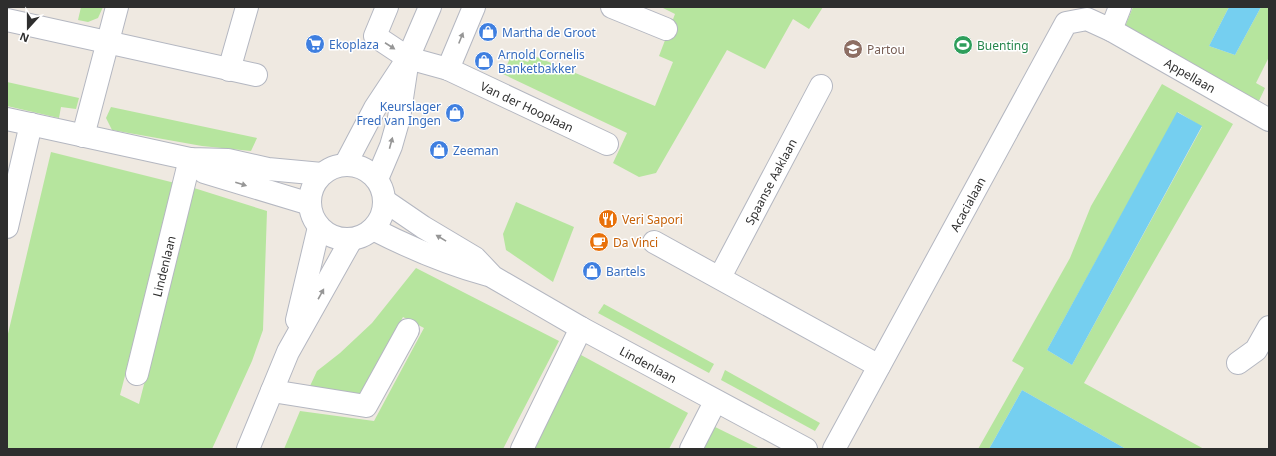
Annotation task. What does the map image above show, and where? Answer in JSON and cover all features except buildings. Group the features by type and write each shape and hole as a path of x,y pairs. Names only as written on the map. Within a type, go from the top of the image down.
{"street":[{"path":"83,136 117,7"},
{"path":"229,70 247,7"},
{"name":"Van der Hooplaan","path":"386,7 375,36 408,58 448,69 607,144"},
{"path":"345,165 375,108 408,58 430,7"},
{"path":"448,69 474,7"},
{"path":"612,7 666,29"},
{"path":"1111,30 1120,7"},
{"path":"7,20 256,75"},
{"name":"Acacialaan","path":"834,449 1066,23 1087,20 1111,30"},
{"name":"Appellaan","path":"1111,30 1269,120"},
{"path":"377,180 391,146 399,118 408,58"},
{"name":"Spaanse Aaklaan","path":"720,277 822,86"},
{"path":"7,119 190,159 228,160 268,169 322,174"},
{"path":"7,227 31,124"},
{"path":"190,159 204,172 310,204"},
{"name":"Lindenlaan","path":"137,374 190,159"},
{"path":"345,165 357,166 368,171 377,180 385,201 382,216 373,229 363,236 351,240 339,239 328,235 319,227 312,217 310,204 311,193 315,183 322,174 333,168 345,165"},
{"name":"Lindenlaan","path":"385,201 423,227 475,258 493,276 581,328 715,402 806,449"},
{"path":"288,352 319,227"},
{"name":"Lindenlaan","path":"373,229 403,244 456,266 493,276"},
{"path":"248,449 288,352 351,240"},
{"path":"654,242 720,277 879,366"},
{"path":"1238,363 1256,350 1269,326"},
{"path":"522,449 581,328"},
{"path":"272,391 366,406 408,330"},
{"path":"691,449 715,402"}],"green space":[{"path":"81,7 103,7 98,18 88,22 78,20"},
{"path":"661,7 823,7 809,29 793,19 765,69 727,50 656,173 639,177 613,163 627,133 503,74 511,56 528,62 532,55 655,106 673,62 659,56 675,14"},
{"path":"1133,7 1229,7 1209,46 1235,55 1261,7 1269,7 1269,57 1256,83 1265,88 1258,103 1124,29"},
{"path":"7,82 79,98 76,109 61,107 59,118 7,106"},
{"path":"1162,84 1233,124 1084,383 1204,449 1126,449 1022,390 989,449 978,449 1024,368 1012,361 1070,258 1091,206","holes":["1178,112 1202,127 1072,365 1047,350"]},
{"path":"111,107 257,138 251,151 202,146 112,130 106,118"},
{"path":"51,152 175,183 120,395 139,404 194,188 267,211 263,330 252,361 212,449 7,449 7,338"},
{"path":"516,202 574,227 553,282 506,250 503,234"},
{"path":"416,268 559,341 503,449 284,449 300,411 374,421 424,328 403,317 360,395 310,386 317,371 340,353 372,323"},
{"path":"604,304 714,364 709,373 598,313"},
{"path":"581,355 688,413 669,449 533,449"},
{"path":"725,370 820,423 815,431 721,380"},
{"path":"709,424 760,449 695,449"}],"water":[{"path":"1229,7 1261,7 1235,55 1209,46"},
{"path":"1177,112 1202,126 1072,365 1047,350"},
{"path":"1022,390 1126,449 989,449"}],"place":[{"name":"Martha de Groot","path":"488,32"},
{"name":"Ekoplaza","path":"315,44"},
{"name":"Buenting","path":"963,45"},
{"name":"Partou","path":"853,49"},
{"name":"Arnold Cornelis Banketbakker","path":"484,61"},
{"name":"Keurslager Fred van Ingen","path":"455,113"},
{"name":"Zeeman","path":"439,150"},
{"name":"Veri Sapori","path":"608,219"},
{"name":"Da Vinci","path":"599,242"},
{"name":"Bartels","path":"592,271"}]}
